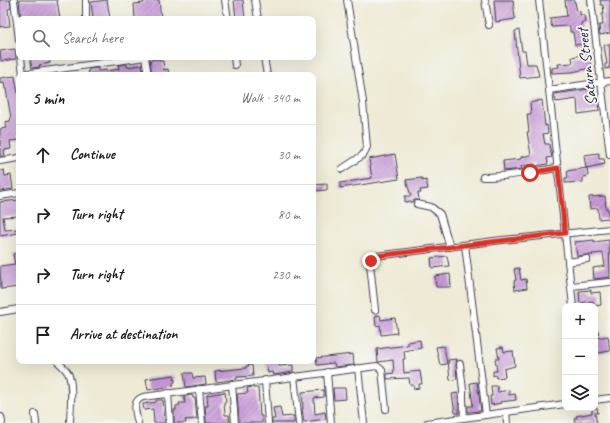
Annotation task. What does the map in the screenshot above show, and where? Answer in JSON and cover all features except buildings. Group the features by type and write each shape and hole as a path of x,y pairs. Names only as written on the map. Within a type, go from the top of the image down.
{"street":[{"path":"14,0 16,16"},
{"path":"86,0 86,16"},
{"path":"225,0 228,16"},
{"path":"255,0 258,16"},
{"path":"342,169 362,155 367,147 363,102 347,0"},
{"path":"485,0 489,25"},
{"path":"539,0 573,303"},
{"name":"Saturn Street","path":"592,0 610,155"},
{"path":"21,60 23,72"},
{"path":"37,72 124,60"},
{"path":"146,60 148,72"},
{"path":"235,60 236,65"},
{"path":"264,60 266,72"},
{"path":"549,90 610,81"},
{"path":"0,161 16,158"},
{"path":"483,177 520,175 558,168"},
{"path":"0,196 16,193"},
{"path":"417,204 431,206 440,214 450,247"},
{"path":"375,310 370,264 374,257 565,233 610,229"},
{"path":"465,245 486,415"},
{"path":"568,262 587,259"},
{"path":"571,286 610,282"},
{"path":"0,312 16,309"},
{"path":"60,364 66,370 70,378 70,423"},
{"path":"460,364 464,398 462,400 464,418"},
{"path":"138,423 136,406 138,399 143,397 377,366 382,370 386,409"},
{"path":"358,368 364,423"},
{"path":"327,372 331,423"},
{"path":"294,376 299,423"},
{"path":"265,380 268,423"},
{"path":"232,384 235,423"},
{"path":"199,389 202,423"},
{"path":"168,393 170,423"},
{"path":"598,400 610,398"},
{"path":"427,423 562,404"},
{"path":"506,412 506,423"},
{"path":"35,414 36,423"}],"route":[{"path":"371,261 376,256 565,233 558,168 530,173"}]}
